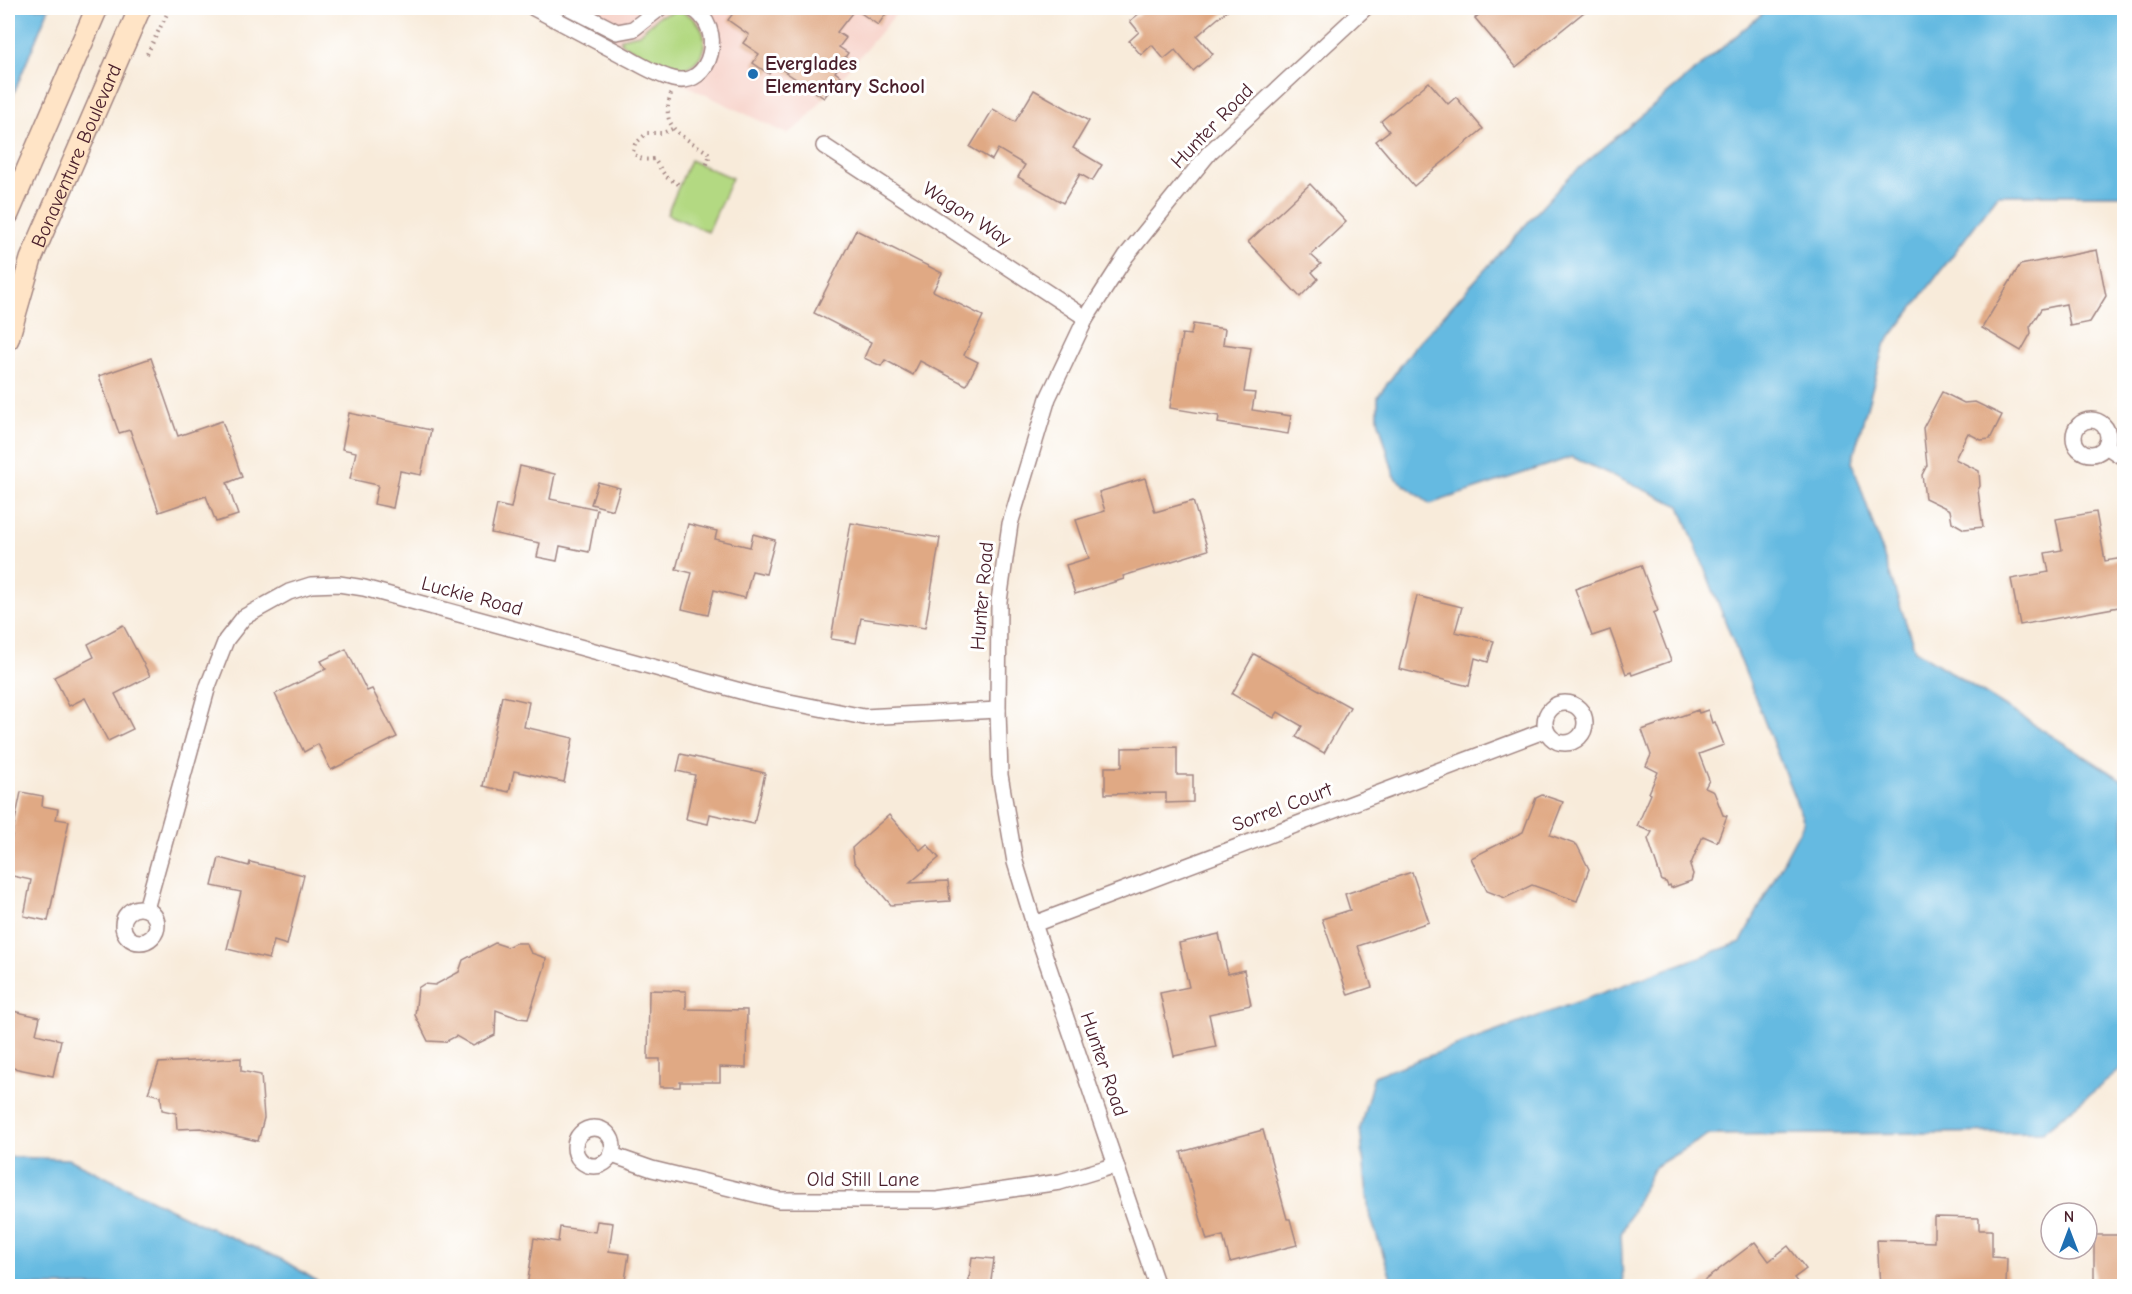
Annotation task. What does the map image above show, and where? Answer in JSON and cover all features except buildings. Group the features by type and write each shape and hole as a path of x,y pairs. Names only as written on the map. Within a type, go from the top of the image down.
{"main road":[{"name":"Bonaventure Boulevard","path":"8,214 97,8"},
{"name":"Bonaventure Boulevard","path":"8,339 31,259 140,8"}],"street":[{"path":"534,8 646,68 674,80 689,78 701,71 713,47 712,32 707,20 692,8"},
{"path":"570,8 617,32 633,30 660,8"},
{"name":"Hunter Road","path":"1157,1287 1034,924 1016,862 1000,775 998,710 999,601 1010,524 1048,398 1086,318 1126,256 1209,153 1365,8"},
{"name":"Wagon Way","path":"824,146 1086,318"},
{"path":"2106,446 2124,458"},
{"name":"Luckie Road","path":"146,909 208,686 226,640 244,617 260,606 289,592 311,585 339,584 364,588 755,695 864,717 998,710"},
{"name":"Sorrel Court","path":"1034,924 1546,730"},
{"name":"Old Still Lane","path":"612,1155 652,1169 778,1200 937,1200 1060,1182 1116,1165"}],"path":[{"path":"147,54 170,8"},
{"path":"672,91 667,109 672,129 710,154 706,166"},
{"path":"672,129 663,133 647,133 635,144 633,152 644,160 654,159 666,177 680,185"}],"shaded area":[{"name":"Everglades Elementary School","path":"550,8 901,8 802,124 787,134 619,53 604,34"}],"green space":[{"path":"677,11 690,16 699,24 703,34 704,45 701,55 694,63 683,69 669,70 621,43 621,38 639,34 659,16"},
{"path":"690,160 732,178 708,232 667,214"}],"water":[{"path":"8,8 49,8 8,107"},
{"path":"1769,8 2124,8 2124,195 1998,195 1884,346 1852,461 1915,650 2124,781 2124,1067 2043,1132 1708,1135 1654,1167 1621,1234 1623,1286 1394,1286 1369,1213 1360,1128 1374,1076 1741,942 1804,822 1680,506 1572,457 1430,504 1395,478 1378,419 1378,396 1413,349 1569,177"},
{"path":"8,1157 69,1159 203,1225 283,1260 325,1286 8,1286"}],"place":[{"name":"Everglades Elementary School","path":"753,74"}]}
